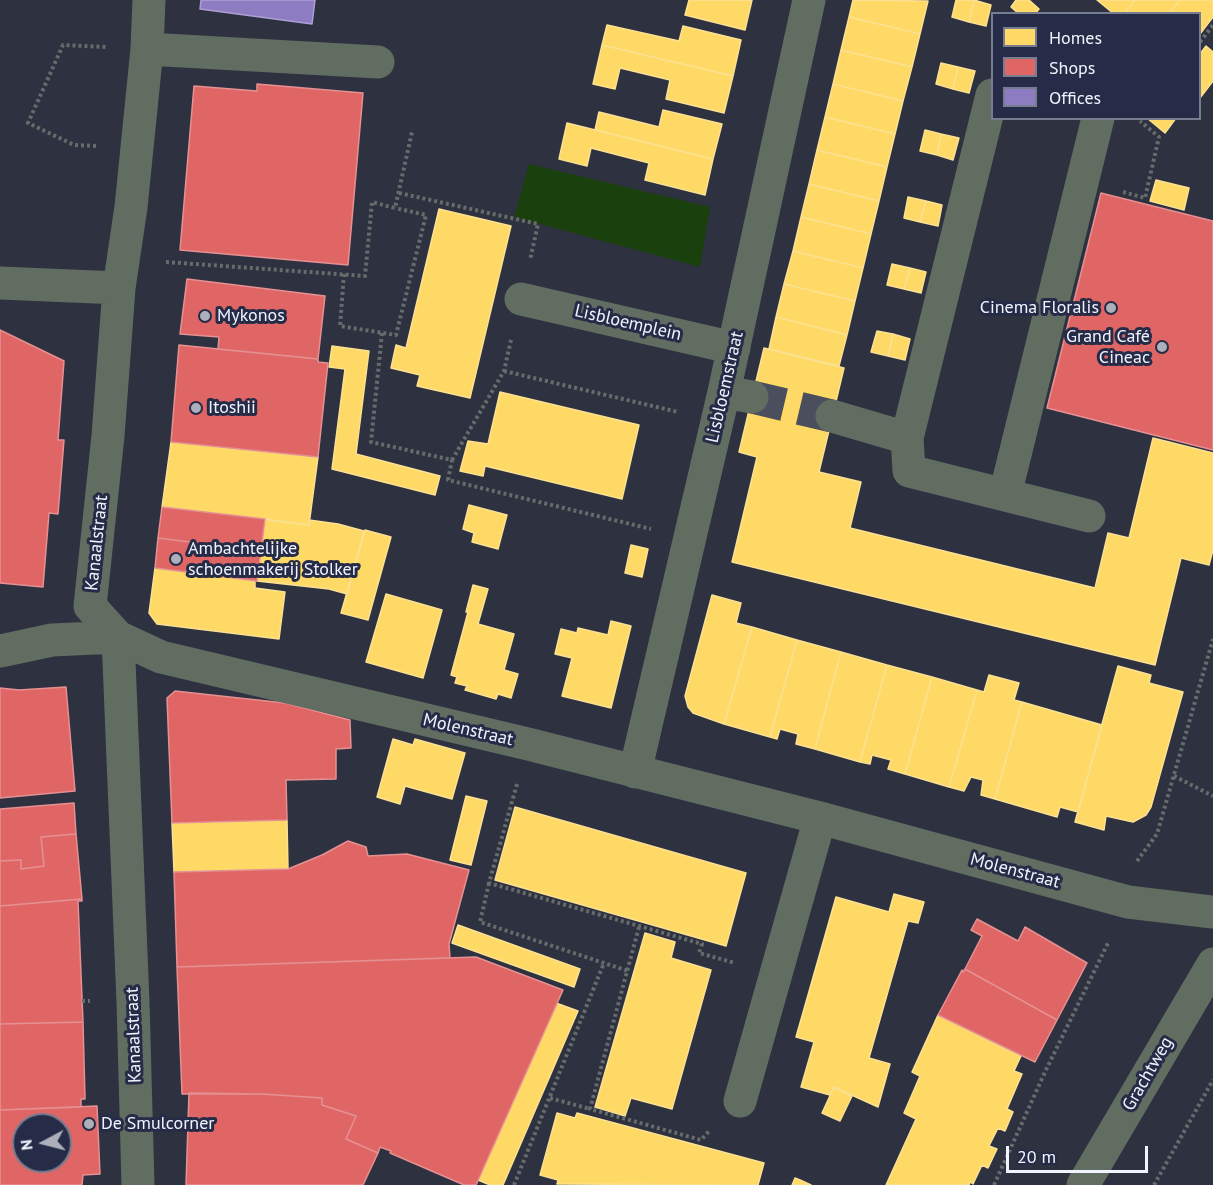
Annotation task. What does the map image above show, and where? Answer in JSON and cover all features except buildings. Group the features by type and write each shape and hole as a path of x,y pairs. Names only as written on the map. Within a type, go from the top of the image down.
{"street":[{"name":"Kanaalstraat","path":"138,1185 118,637 90,606 108,436 121,274 131,207 147,49 149,0"},
{"name":"Lisbloemstraat","path":"634,772 689,538 731,403 734,348 809,0"},
{"path":"147,49 378,62"},
{"path":"991,103 907,438 909,471 1089,516"},
{"path":"1005,495 1098,120"},
{"path":"0,283 121,274"},
{"name":"Lisbloemplein","path":"521,299 734,348"},
{"path":"832,416 907,438"},
{"path":"0,651 52,640 118,637"},
{"name":"Molenstraat","path":"118,637 161,657 528,744 820,818 1128,902 1213,912"},
{"path":"740,1101 820,818"},
{"name":"Grachtweg","path":"1083,1185 1213,964"}],"path":[{"path":"1201,41 1213,25"},
{"path":"136,148 74,144 28,123 63,45 147,49"},
{"path":"1082,182 1145,198 1159,137 1138,120"},
{"path":"395,208 412,132"},
{"path":"121,274 344,274 365,276 372,202 426,215 396,335 340,326 344,274"},
{"path":"382,333 371,442 452,460 448,480 689,538"},
{"path":"504,371 731,403"},
{"path":"528,744 480,922 628,971"},
{"path":"1174,776 1213,796"},
{"path":"489,884 702,944 699,953 776,975"},
{"path":"590,1109 639,927"},
{"path":"514,1185 604,963"},
{"path":"1154,1185 1213,1080"},
{"path":"550,1098 701,1140 740,1101"}],"green space":[{"path":"529,164 710,207 700,267 514,217"}],"tunnel":[{"path":"752,397 832,416"}],"place":[{"name":"Cinema Floralis","path":"1111,308"},
{"name":"Mykonos","path":"205,316"},
{"name":"Grand Café Cineac","path":"1162,347"},
{"name":"Itoshii","path":"196,408"},
{"name":"Ambachtelijke schoenmakerij Stolker","path":"176,559"},
{"name":"De Smulcorner","path":"89,1124"}]}
